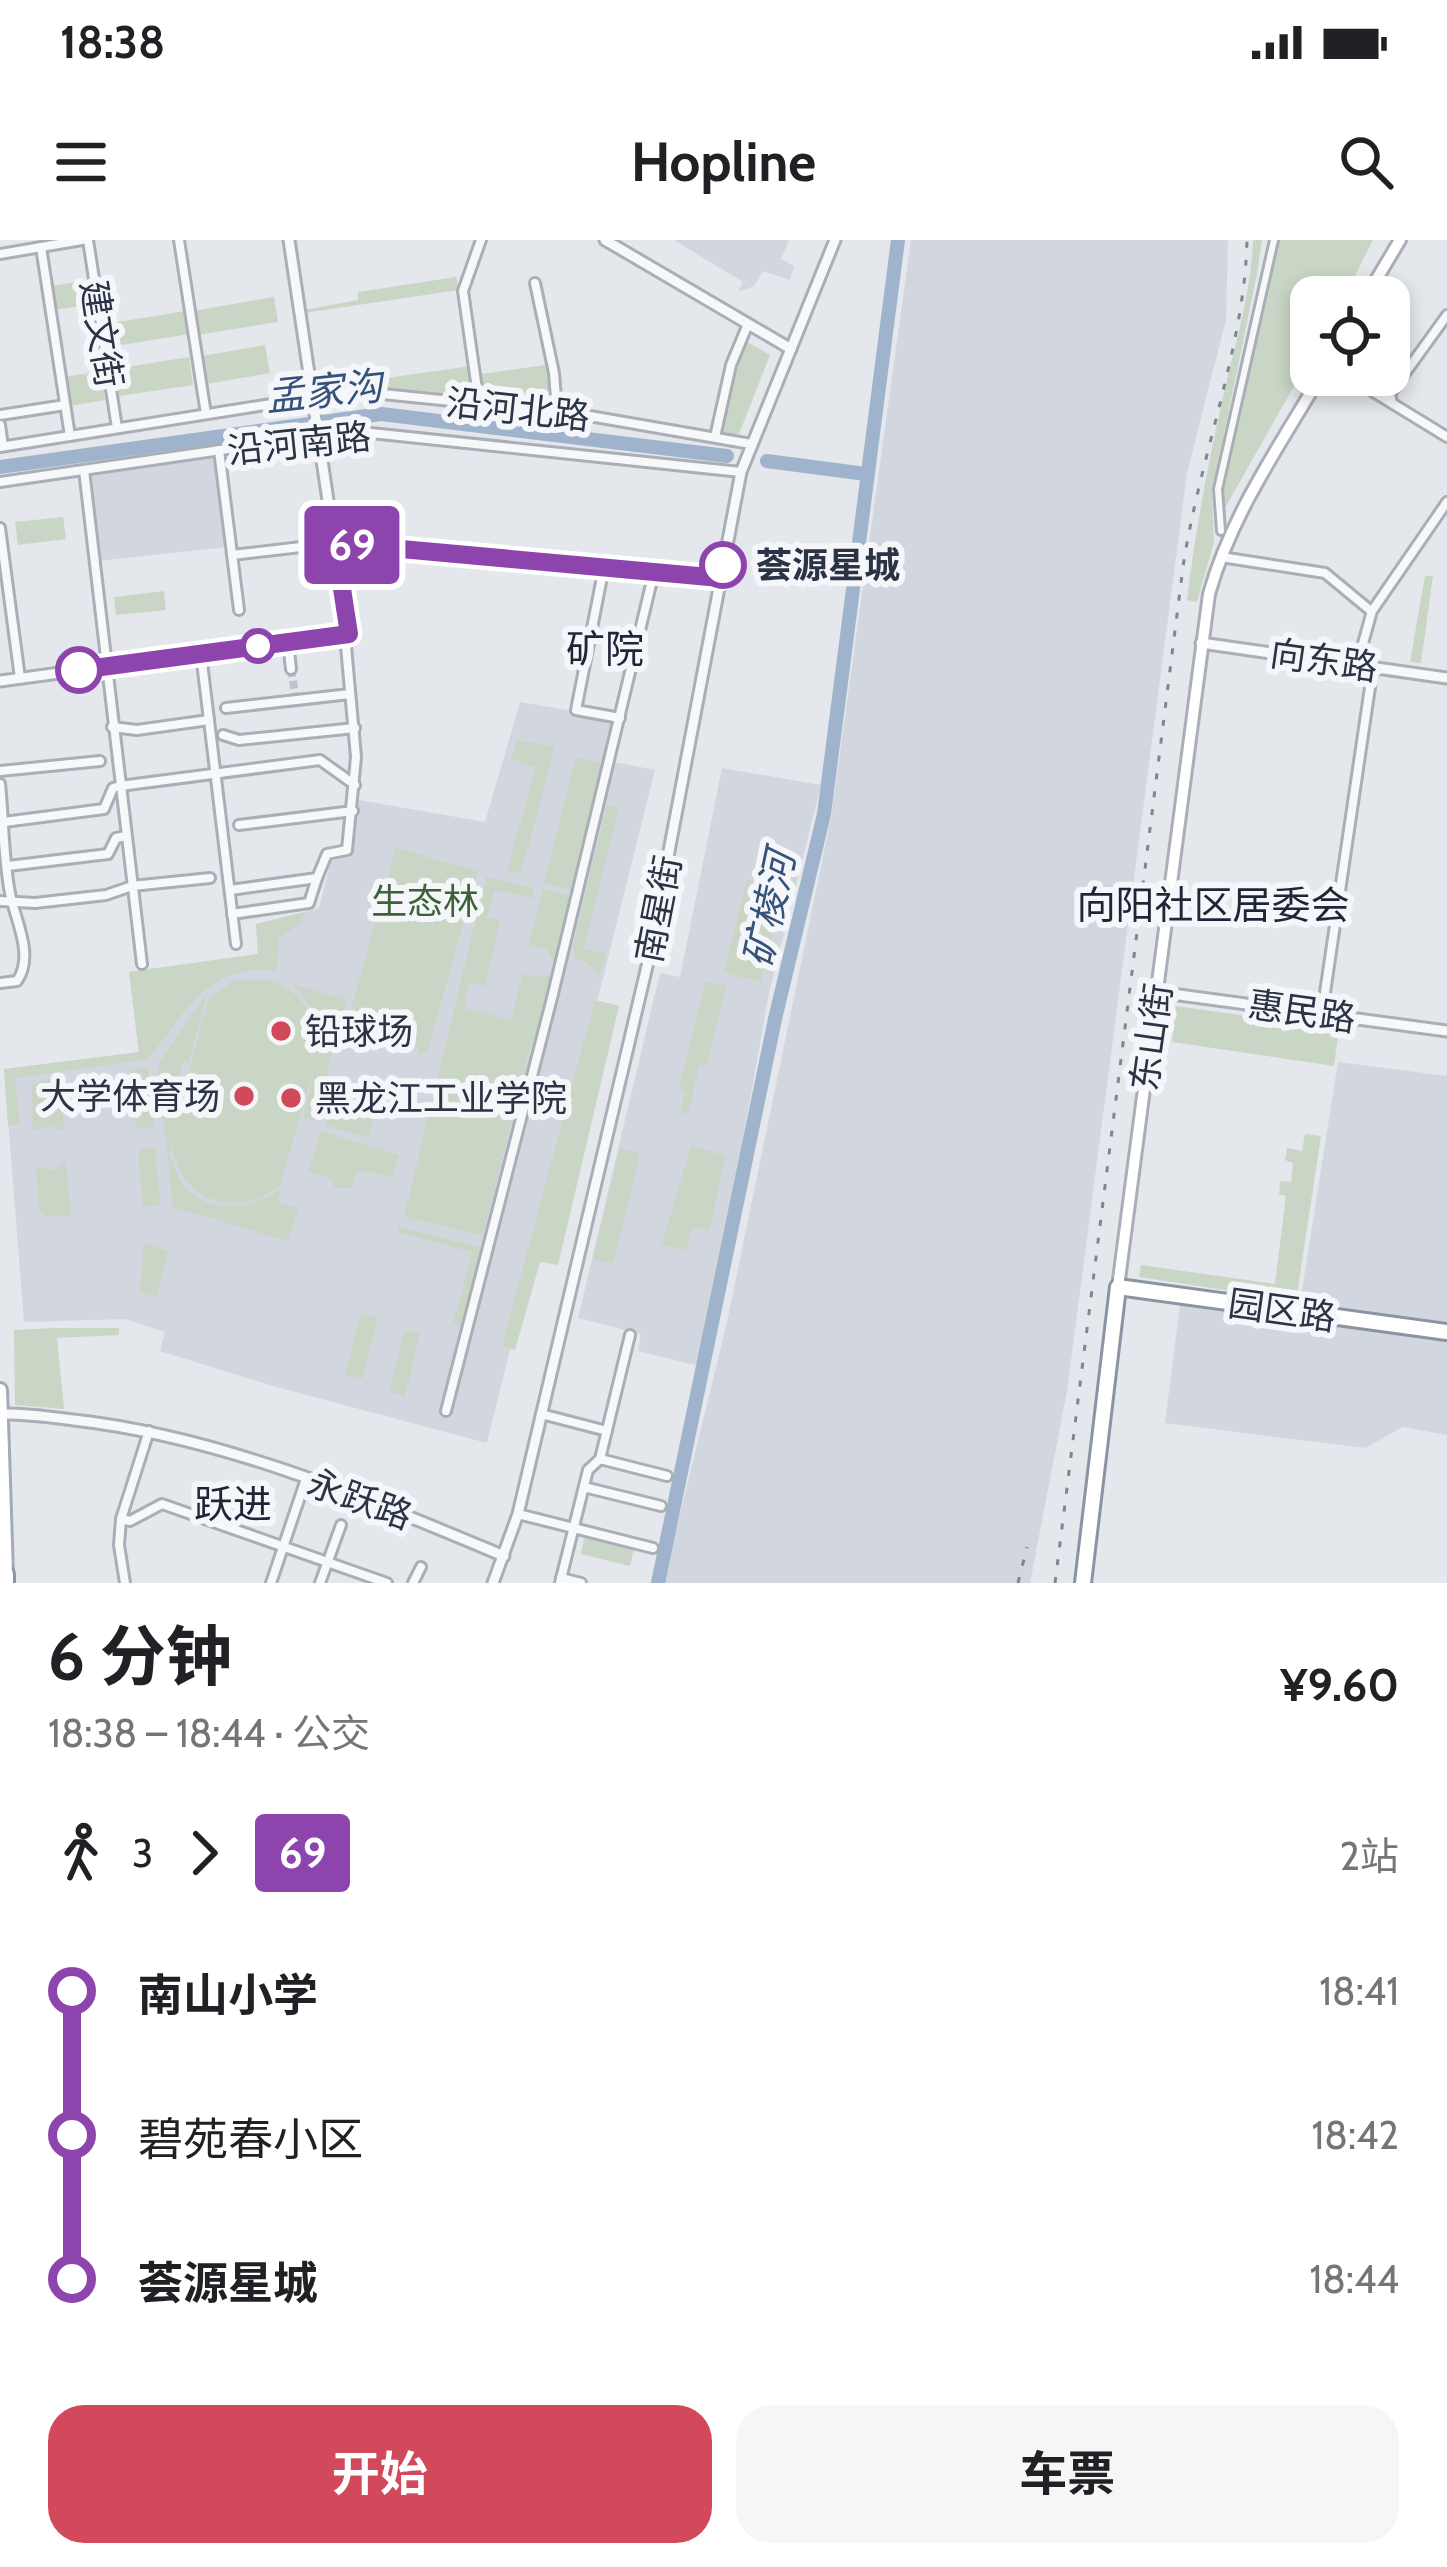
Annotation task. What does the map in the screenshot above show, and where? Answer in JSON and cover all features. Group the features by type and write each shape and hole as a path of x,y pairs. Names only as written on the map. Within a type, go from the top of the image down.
{"highway":[{"name":"园区路","path":"1118,1287 1447,1333"},
{"name":"东山街","path":"1084,1583 1118,1287"}],"main road":[{"path":"1379,276 1400,240"},
{"name":"东山街","path":"1118,1287 1202,643 1220,556 1244,503 1308,396"},
{"path":"0,1390 3,1576"}],"street":[{"path":"14,240 15,251"},
{"path":"0,254 85,240"},
{"name":"建文街","path":"85,240 117,428"},
{"path":"179,240 206,414"},
{"path":"232,914 309,903 327,854 347,850 353,811 355,728 346,634 289,240"},
{"path":"479,404 463,291 481,240"},
{"path":"604,240 791,350"},
{"name":"南星街","path":"493,1583 518,1514 648,962 741,472 836,240"},
{"path":"1221,531 1218,489 1274,240"},
{"path":"41,247 70,436"},
{"path":"536,283 557,411"},
{"path":"1393,404 1390,394 1447,315"},
{"path":"715,437 730,365 748,324"},
{"name":"沿河北路","path":"2,447 358,392 557,411 751,444"},
{"path":"1380,396 1447,437"},
{"path":"0,415 65,406"},
{"path":"0,425 2,447"},
{"name":"沿河南路","path":"0,482 318,433 376,432 741,472"},
{"path":"219,450 239,610"},
{"path":"84,470 142,964"},
{"path":"1357,665 1372,611 1447,502"},
{"path":"0,529 20,678"},
{"path":"232,555 335,543 720,578"},
{"path":"1220,556 1325,573 1372,611"},
{"path":"604,567 576,710 620,718"},
{"path":"446,1412 654,572"},
{"path":"0,681 346,634"},
{"path":"288,642 291,669"},
{"name":"向东路","path":"1202,643 1447,678"},
{"path":"201,654 236,944"},
{"path":"1322,1013 1373,668"},
{"path":"226,708 351,694"},
{"path":"112,727 137,730 209,720"},
{"path":"223,735 239,740 355,728"},
{"path":"4,822 104,809 112,788 120,786 320,760 355,785"},
{"path":"0,772 100,761"},
{"path":"0,784 11,900 20,919 22,974 17,981 0,983"},
{"path":"239,825 353,811"},
{"path":"8,866 108,854 116,838 126,836"},
{"path":"0,901 35,903 210,878"},
{"path":"230,890 317,878"},
{"name":"惠民路","path":"1157,992 1447,1031"},
{"path":"581,1583 561,1581 588,1470 600,1459 630,1335"},
{"name":"永跃路","path":"1,1414 149,1431 305,1479 505,1556"},
{"path":"541,1414 607,1430"},
{"path":"125,1583 119,1545 121,1519 149,1431"},
{"path":"600,1459 667,1476"},
{"path":"271,1583 305,1479"},
{"path":"584,1487 662,1506"},
{"path":"121,1519 130,1521 162,1504 387,1583"},
{"path":"518,1514 653,1548"},
{"path":"320,1583 341,1525"},
{"path":"413,1583 421,1568"}],"shaded area":[{"path":"674,240 789,240 781,259 794,266 790,280 763,271 754,286 738,292 743,282"},
{"path":"911,240 1228,240 1226,320 1187,473 1067,1391 1030,1583 663,1583 726,1327 831,818"},
{"path":"216,458 227,547 97,561 89,474"},
{"name":"黑龙江工业学院","path":"520,702 614,718 604,760 655,770 487,1443 160,1351 165,1332 125,1319 24,1322 4,1069 139,1053 129,972 258,954 256,924 319,908 331,861 351,856 359,800 485,822"},
{"path":"722,768 821,785 769,993 702,1367 638,1351 641,1334 578,1318 660,973 680,977"},
{"path":"1338,1062 1447,1076 1447,1435 1403,1427 1365,1448 1165,1423 1180,1305 1297,1323"}],"green space":[{"path":"1253,240 1262,240 1257,274 1212,492 1214,542 1197,602 1187,600 1194,549 1246,299"},
{"path":"1268,240 1373,240 1355,276 1290,276 1290,393 1221,515 1220,475"},
{"path":"456,277 459,290 304,313 358,300 358,292"},
{"path":"88,280 91,304 55,310 51,286"},
{"path":"274,297 278,322 197,335 193,311"},
{"path":"185,311 189,334 110,347 106,324"},
{"path":"742,339 770,355 737,439 717,435"},
{"path":"265,345 270,373 206,384 202,356"},
{"path":"189,357 193,385 119,396 115,369"},
{"path":"545,365 552,386 548,405 484,396 481,374"},
{"path":"471,366 473,395 368,389 366,381"},
{"path":"101,371 105,400 70,406 65,377"},
{"path":"63,517 66,539 18,545 15,522"},
{"path":"1425,576 1433,576 1421,663 1410,662"},
{"path":"164,591 166,610 116,615 114,597"},
{"path":"518,740 555,747 521,873 507,870 536,767 511,759"},
{"path":"576,757 608,765 576,891 544,883"},
{"path":"607,804 619,807 584,948 606,954 599,977 592,966 574,957 573,946"},
{"name":"生态林","path":"396,848 478,871 427,1052 346,1028"},
{"path":"486,877 534,888 532,898 494,890 487,917 500,921 485,986 469,983 464,1008 511,1020 523,973 554,974 537,1045 531,1044 483,1236 404,1217"},
{"path":"747,880 783,889 761,982 724,973"},
{"path":"542,889 574,897 558,962 547,950 529,946"},
{"path":"305,912 299,925 278,938 277,971 253,970 216,982 188,1008 148,1059 15,1078 20,1125 8,1126 4,1069 139,1052 129,972 258,954 256,924"},
{"name":"大学体育场","path":"263,979 298,997 317,1030 314,1012 293,985 347,999 314,1121 303,1118 315,1065 280,1185 246,1202 212,1199 186,1180 172,1144 169,1155 185,1186 210,1203 247,1205 280,1189 278,1202 298,1208 288,1241 173,1207 158,1072 160,1061 207,994 189,1062 183,1061 176,1120 209,997 234,981"},
{"path":"706,981 726,986 688,1114 680,1112 685,1091 679,1089"},
{"path":"595,1000 619,1006 558,1265 540,1262 515,1350 502,1346"},
{"path":"1176,1006 1339,1029 1334,1066 1172,1042"},
{"path":"148,1068 154,1127 136,1129 130,1070"},
{"path":"59,1078 64,1131 50,1126 33,1131 31,1084"},
{"path":"334,1093 375,1105 369,1138 325,1125"},
{"path":"320,1131 399,1155 393,1177 358,1170 352,1188 335,1188 331,1179 309,1171"},
{"path":"1305,1134 1321,1136 1296,1301 1139,1277 1141,1265 1275,1284 1286,1196 1279,1194 1280,1181 1291,1182 1293,1163 1285,1160 1287,1148 1302,1151"},
{"path":"691,1145 726,1156 709,1230 693,1228 685,1251 662,1244"},
{"path":"155,1147 160,1205 143,1206 138,1149"},
{"path":"620,1148 640,1153 613,1264 593,1259"},
{"path":"66,1161 71,1215 45,1217 39,1208 36,1167 53,1170"},
{"path":"399,1227 483,1248 463,1326 453,1324 472,1252 398,1233"},
{"path":"144,1243 168,1251 156,1297 140,1293"},
{"path":"361,1314 378,1318 362,1379 345,1374"},
{"path":"119,1328 119,1335 57,1338 64,1409 15,1405 14,1330"},
{"path":"405,1330 420,1334 405,1396 389,1392"},
{"path":"585,1535 634,1547 630,1566 581,1554"}],"waterway":[{"name":"矿棱河","path":"658,1583 775,1019 824,814 898,240"},
{"name":"孟家沟","path":"0,467 381,414 727,456"},
{"name":"孟家沟","path":"767,461 866,474"}],"tunnel":[{"path":"291,669 296,700"}],"railway":[{"path":"1055,1583 1183,567 1230,361 1247,240"},
{"path":"1018,1583 1027,1547"}],"bus line":[{"name":"69","path":"79,670 349,634 335,543 720,578 723,565"}],"place":[{"name":"荟源星城","path":"723,565"},
{"name":"铅球场","path":"281,1031"},
{"name":"大学体育场","path":"244,1096"},
{"name":"黑龙江工业学院","path":"291,1098"}],"district":[{"name":"矿院","path":"605,649"},
{"name":"向阳社区居委会","path":"1213,905"},
{"name":"跃进","path":"233,1504"}]}
